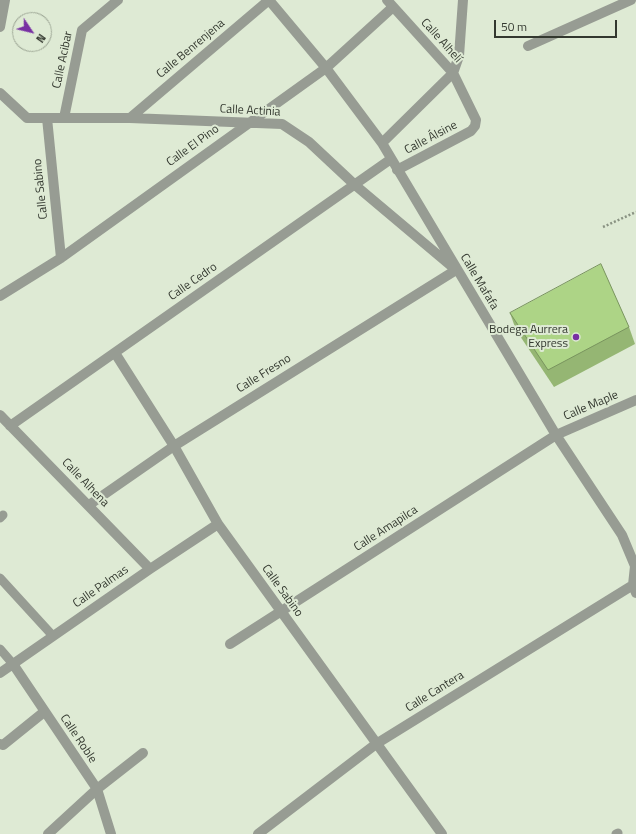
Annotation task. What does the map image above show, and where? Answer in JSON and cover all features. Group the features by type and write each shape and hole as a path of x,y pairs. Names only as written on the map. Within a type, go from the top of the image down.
{"street":[{"path":"0,27 5,0"},
{"name":"Calle Acibar","path":"64,118 82,30 118,0"},
{"name":"Calle Mafafa","path":"269,0 326,68 382,143 456,270 556,435 622,535 636,566 635,589"},
{"name":"Calle Benrenjena","path":"130,118 269,0"},
{"path":"382,143 453,73 459,56 463,0"},
{"path":"528,46 632,0"},
{"name":"Calle Alhelí","path":"390,4 453,73 476,120 475,126"},
{"name":"Calle El Pino","path":"0,296 61,258 326,68 390,4"},
{"name":"Calle Actinia","path":"0,93 26,118 130,118 246,124 282,124 310,142 355,185 456,270"},
{"name":"Calle Sabino","path":"47,118 61,258"},
{"name":"Calle Álsine","path":"398,170 471,131 475,126"},
{"name":"Calle Cedro","path":"10,426 391,159"},
{"name":"Calle Fresno","path":"89,505 174,446 456,270"},
{"name":"Calle Sabino","path":"114,353 174,446 218,524 442,834"},
{"name":"Calle Maple","path":"556,435 636,400"},
{"name":"Calle Alhena","path":"0,415 150,569"},
{"name":"Calle Amapilca","path":"230,644 556,435"},
{"name":"Calle Palmas","path":"0,673 150,569 218,524"},
{"name":"Calle Cantera","path":"258,834 376,744 635,589"},
{"name":"Calle Roble","path":"13,664 97,789 111,834"},
{"path":"0,744 3,745 44,712"},
{"path":"48,834 97,789 143,753"}],"lane":[{"path":"0,578 53,636"},
{"path":"0,649 13,664"}],"path":[{"path":"603,227 636,212"}],"building":[{"name":"Bodega Aurrera Express","path":"601,264 629,327 548,370 510,313"}],"place":[{"name":"Bodega Aurrera Express","path":"576,337"}]}
